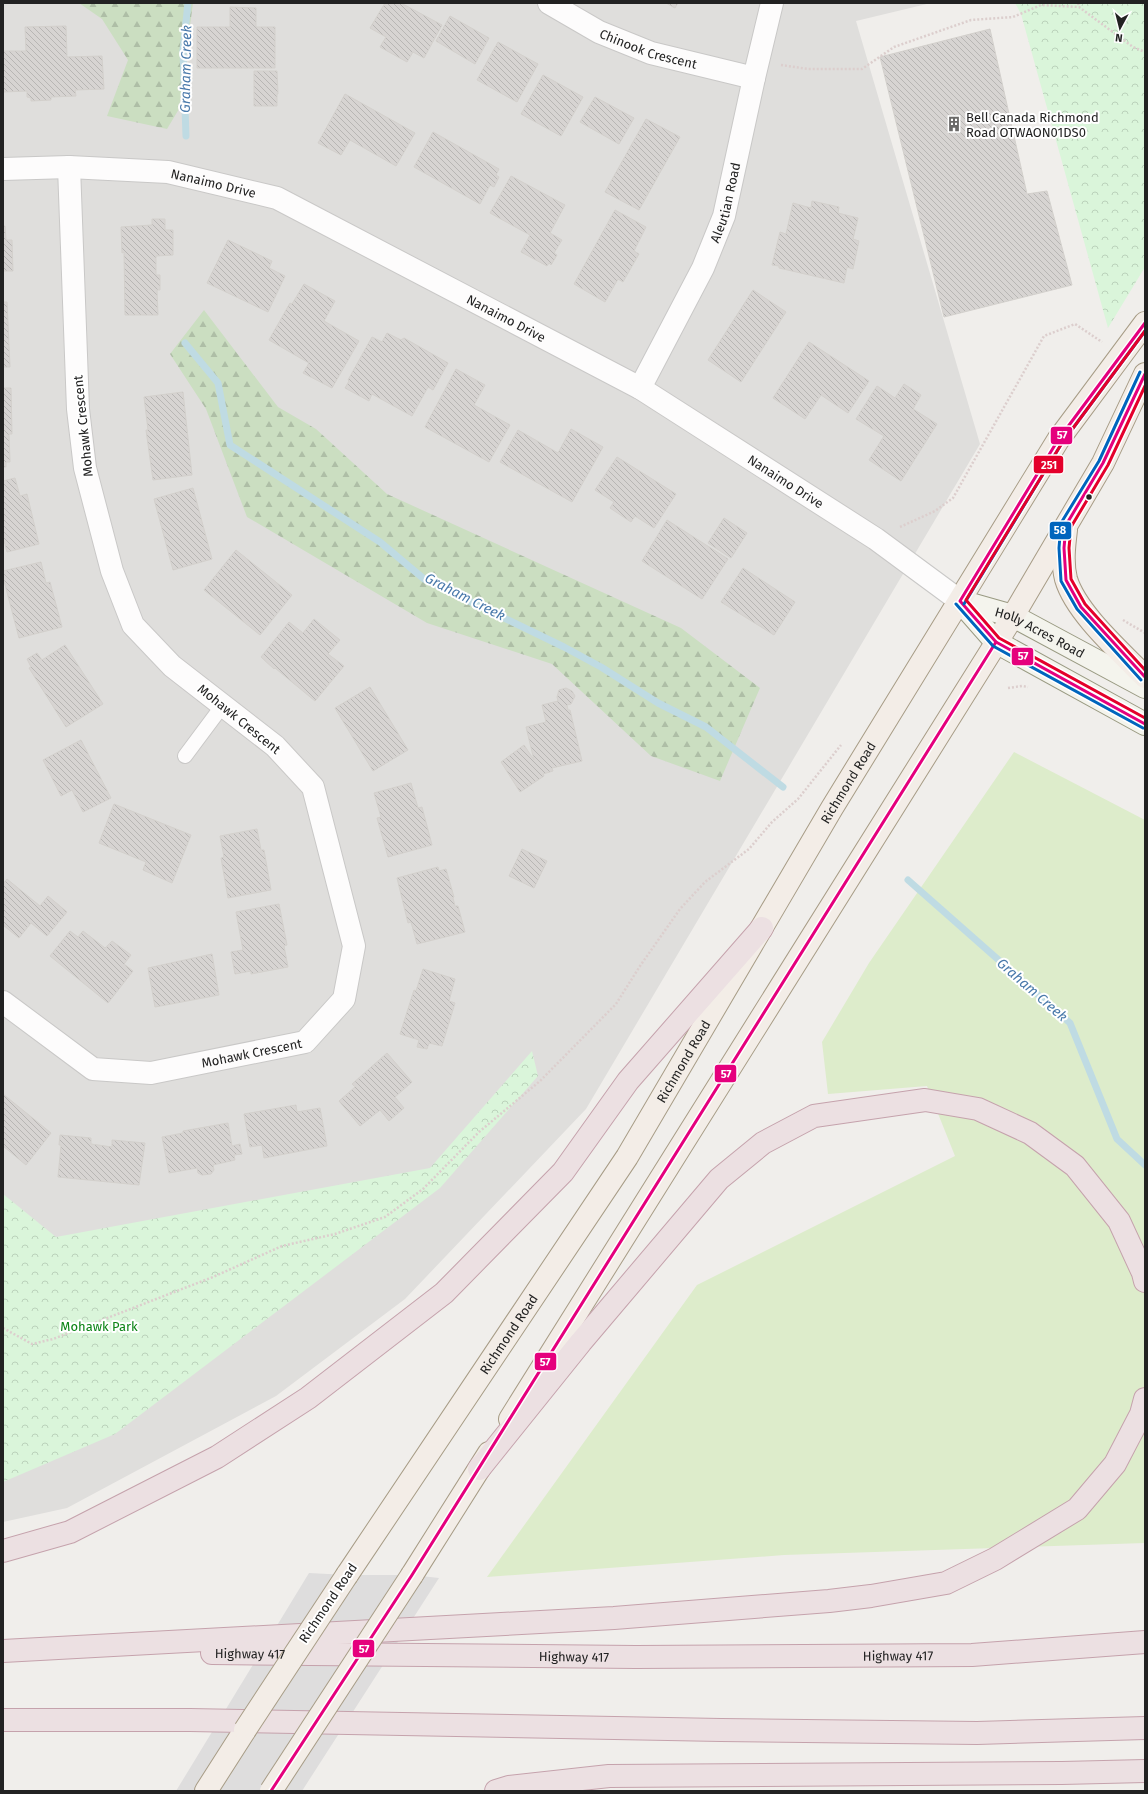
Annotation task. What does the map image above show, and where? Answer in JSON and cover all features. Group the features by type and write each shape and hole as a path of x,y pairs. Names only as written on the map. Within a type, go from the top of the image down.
{"highway":[{"path":"3,1551 70,1532 217,1457 308,1398 444,1293 563,1172 628,1081 762,928"},
{"path":"479,1469 581,1342 719,1178 763,1143 814,1116 925,1100 978,1109 1030,1133 1075,1166 1119,1221 1143,1273 1145,1281"},
{"path":"3,1651 614,1618 836,1600 872,1596 946,1583 995,1559 1077,1509 1114,1464 1141,1414 1145,1399"},
{"name":"Highway 417","path":"3,1651 636,1658 964,1655 1145,1642"},
{"path":"3,1720 198,1720 713,1730 961,1733 1145,1728"},
{"path":"503,1789 609,1776 1062,1773 1145,1771"}],"main road":[{"name":"Richmond Road","path":"206,1791 347,1575 627,1157 836,802 1058,440 1145,322"},
{"path":"271,1791 412,1575 479,1469 1013,616 1103,463 1145,374"},
{"path":"1066,525 1064,563 1066,580 1072,592 1081,607 1095,624 1145,677"},
{"name":"Holly Acres Road","path":"960,600 1013,616 1145,687"},
{"name":"Holly Acres Road","path":"960,600 996,642 1145,724"}],"street":[{"name":"Chinook Crescent","path":"549,3 599,32 651,53 756,70"},
{"name":"Aleutian Road","path":"640,388 703,268 724,216 772,3"},
{"name":"Nanaimo Drive","path":"3,169 69,167 168,172 277,198 640,388 876,540 960,600"},
{"name":"Mohawk Crescent","path":"3,1002 93,1069 151,1073 305,1042 344,999 354,946 313,787 275,746 172,666 134,625 112,571 85,468 78,409 69,167"}],"lane":[{"path":"185,756 222,706"}],"path":[{"path":"1078,3 1079,7"},
{"path":"756,70 862,68 894,47 971,20 1013,17 1041,5 1079,7 1133,47 1145,52"},
{"path":"876,540 935,511 953,498 1044,336 1075,324 1121,355"},
{"path":"3,1328 32,1344 53,1338 213,1278 282,1246 335,1234 385,1218 423,1189 479,1132 540,1081 574,1048 616,1004 680,908 705,882 749,849 772,822 798,799 842,744"}],"shaded area":[{"path":"3,3 931,3 856,21 980,444 586,1109 405,1299 276,1396 67,1508 3,1522"}],"green space":[{"path":"79,3 193,3 179,109 167,129 107,116 128,60 102,19"},
{"path":"1015,3 1145,3 1145,267 1108,328 1021,14"},
{"path":"204,310 278,407 316,429 387,494 681,628 760,688 720,781 651,756 552,664 427,623 247,517 206,409 170,354"},
{"path":"1014,752 1145,820 1145,1543 784,1555 487,1577 697,1285 955,1156 927,1086 828,1094 822,1042 869,963"},
{"name":"Mohawk Park","path":"532,1051 538,1076 440,1188 115,1434 3,1482 3,1194 56,1237 430,1168"}],"pier":[{"path":"309,1573 347,1575 412,1575 439,1578 302,1791 176,1791"}],"building":[{"path":"385,3 401,3 442,25 424,58 413,52 407,62 380,47 386,37 370,28"},
{"path":"666,3 678,3 675,8"},
{"path":"230,7 256,8 256,27 275,27 275,68 197,68 197,27 230,27"},
{"path":"450,16 489,38 475,64 436,41"},
{"path":"66,26 67,57 102,56 104,89 75,90 76,96 51,97 51,100 31,101 31,98 27,97 27,91 3,92 3,51 26,51 25,27"},
{"name":"Bell Canada Richmond Road OTWAON01DS0","path":"990,29 1027,194 1047,191 1072,285 944,317 880,57"},
{"path":"498,42 538,64 517,102 477,80"},
{"path":"254,71 277,71 277,106 254,106"},
{"path":"543,75 583,97 561,136 521,114"},
{"path":"345,94 415,133 396,166 350,140 341,155 318,143"},
{"path":"595,97 634,118 619,144 580,122"},
{"path":"646,119 680,137 639,210 605,192"},
{"path":"433,132 499,169 496,175 499,177 494,187 490,185 480,204 414,167"},
{"path":"511,176 565,205 550,233 562,240 554,253 557,255 551,265 549,263 547,266 521,252 530,235 490,213"},
{"path":"812,201 839,207 838,213 858,218 853,239 859,241 853,269 847,267 844,283 779,268 779,266 772,265 780,232 786,234 793,203 811,208"},
{"path":"615,210 646,227 634,251 639,254 623,282 618,279 605,302 574,284"},
{"path":"152,219 165,219 165,230 173,230 173,255 156,256 156,275 160,275 160,290 157,290 158,315 125,315 124,252 122,253 121,227 152,225"},
{"path":"3,226 5,226 6,240 12,240 13,271 3,271"},
{"path":"228,240 272,261 269,268 285,276 268,312 207,283"},
{"path":"304,284 335,301 324,321 359,341 332,388 303,373 309,363 269,340 290,303 292,304"},
{"path":"753,290 786,312 741,382 708,360"},
{"path":"3,302 7,302 10,367 3,367"},
{"path":"387,333 401,340 404,338 448,363 433,390 428,387 412,416 372,394 369,401 345,388 372,337 382,342"},
{"path":"809,342 869,381 848,413 821,395 805,419 773,398"},
{"path":"456,369 485,385 474,405 510,425 489,462 425,427"},
{"path":"904,384 921,395 913,409 937,424 901,481 869,460 884,436 856,419 877,386 895,398"},
{"path":"3,388 11,388 12,434 9,434 10,462 6,462 6,467 3,467"},
{"path":"183,392 192,475 153,480 146,430 148,430 144,397"},
{"path":"571,429 603,447 572,502 500,462 518,430 558,453"},
{"path":"617,457 676,494 654,528 635,516 631,522 610,508 614,502 595,490"},
{"path":"15,478 20,496 27,494 39,544 7,552 3,537 3,481"},
{"path":"193,488 212,559 173,570 154,499"},
{"path":"724,518 747,533 731,558 708,543"},
{"path":"667,520 728,559 702,599 642,561"},
{"path":"236,550 292,595 260,635 204,590"},
{"path":"41,562 46,583 50,582 62,627 19,638 3,577 3,571"},
{"path":"743,568 795,602 774,635 721,602"},
{"path":"314,619 340,640 328,654 344,666 315,701 261,657 289,622 303,633"},
{"path":"65,645 103,704 66,727 29,668 31,667 27,659 37,653 42,660"},
{"path":"370,687 408,750 373,771 335,708"},
{"path":"566,688 572,691 575,696 571,704 567,705 568,710 570,710 582,761 552,768 553,771 543,774 544,776 520,792 501,762 524,745 534,760 526,727 546,722 542,705 558,701 557,697 559,690"},
{"path":"81,740 111,798 83,812 72,790 61,796 43,760"},
{"path":"411,783 418,808 422,807 432,845 388,857 377,818 381,817 374,793"},
{"path":"114,804 191,835 172,883 143,870 146,862 99,843"},
{"path":"257,829 261,850 264,850 271,890 228,898 221,858 224,857 220,836"},
{"path":"522,849 547,861 534,888 509,876"},
{"path":"438,867 439,871 446,869 455,906 458,906 465,932 417,944 411,922 408,923 397,878"},
{"path":"7,879 40,906 48,896 67,912 47,936 31,923 19,938 3,925 3,884"},
{"path":"279,904 287,945 284,946 288,967 251,974 251,971 235,974 231,952 243,950 236,912"},
{"path":"70,931 78,937 83,931 105,948 112,941 131,955 124,964 133,971 108,1003 50,956"},
{"path":"212,954 219,995 155,1007 148,968"},
{"path":"423,969 455,979 449,1001 455,1003 442,1046 429,1043 427,1049 417,1047 419,1040 400,1034 414,990 416,991"},
{"path":"387,1053 412,1082 395,1097 404,1108 389,1121 380,1110 360,1126 339,1101 355,1087 352,1084"},
{"path":"3,1094 51,1133 26,1165 3,1146"},
{"path":"296,1105 297,1112 320,1108 327,1146 264,1158 262,1145 250,1147 244,1114"},
{"path":"228,1123 232,1146 240,1144 242,1154 234,1155 235,1160 213,1165 214,1170 211,1174 202,1175 198,1173 197,1168 169,1173 162,1137 183,1133 183,1131"},
{"path":"60,1135 91,1138 91,1144 112,1147 112,1140 145,1143 139,1185 58,1177 61,1145 59,1145"}],"waterway":[{"name":"Graham Creek","path":"186,136 183,50 188,3"},
{"name":"Graham Creek","path":"185,343 218,383 230,445 380,542 424,579 564,647 601,667 658,703 706,727 783,787"},
{"name":"Graham Creek","path":"908,880 1070,1023 1117,1139 1145,1165"}],"transit line":[{"name":"57","path":"1145,323 1058,440 960,601 996,642 1145,724"},
{"name":"58","path":"964,604 1062,443 1145,331"},
{"name":"251","path":"1145,331 1062,443 966,600 999,638 1145,718"},
{"name":"58","path":"1140,372 1099,461 1061,523 1059,548 1061,581 1077,609 1141,680"},
{"name":"57","path":"1145,374 1103,463 1066,525 1064,548 1066,580 1081,607 1145,677"},
{"name":"251","path":"1145,386 1108,465 1071,527 1069,548 1071,579 1085,604 1145,670"},
{"name":"58","path":"956,604 993,646 1143,728"},
{"name":"57","path":"271,1791 412,1575 996,642"}],"place":[{"name":"Bell Canada Richmond Road OTWAON01DS0","path":"954,124"}]}
